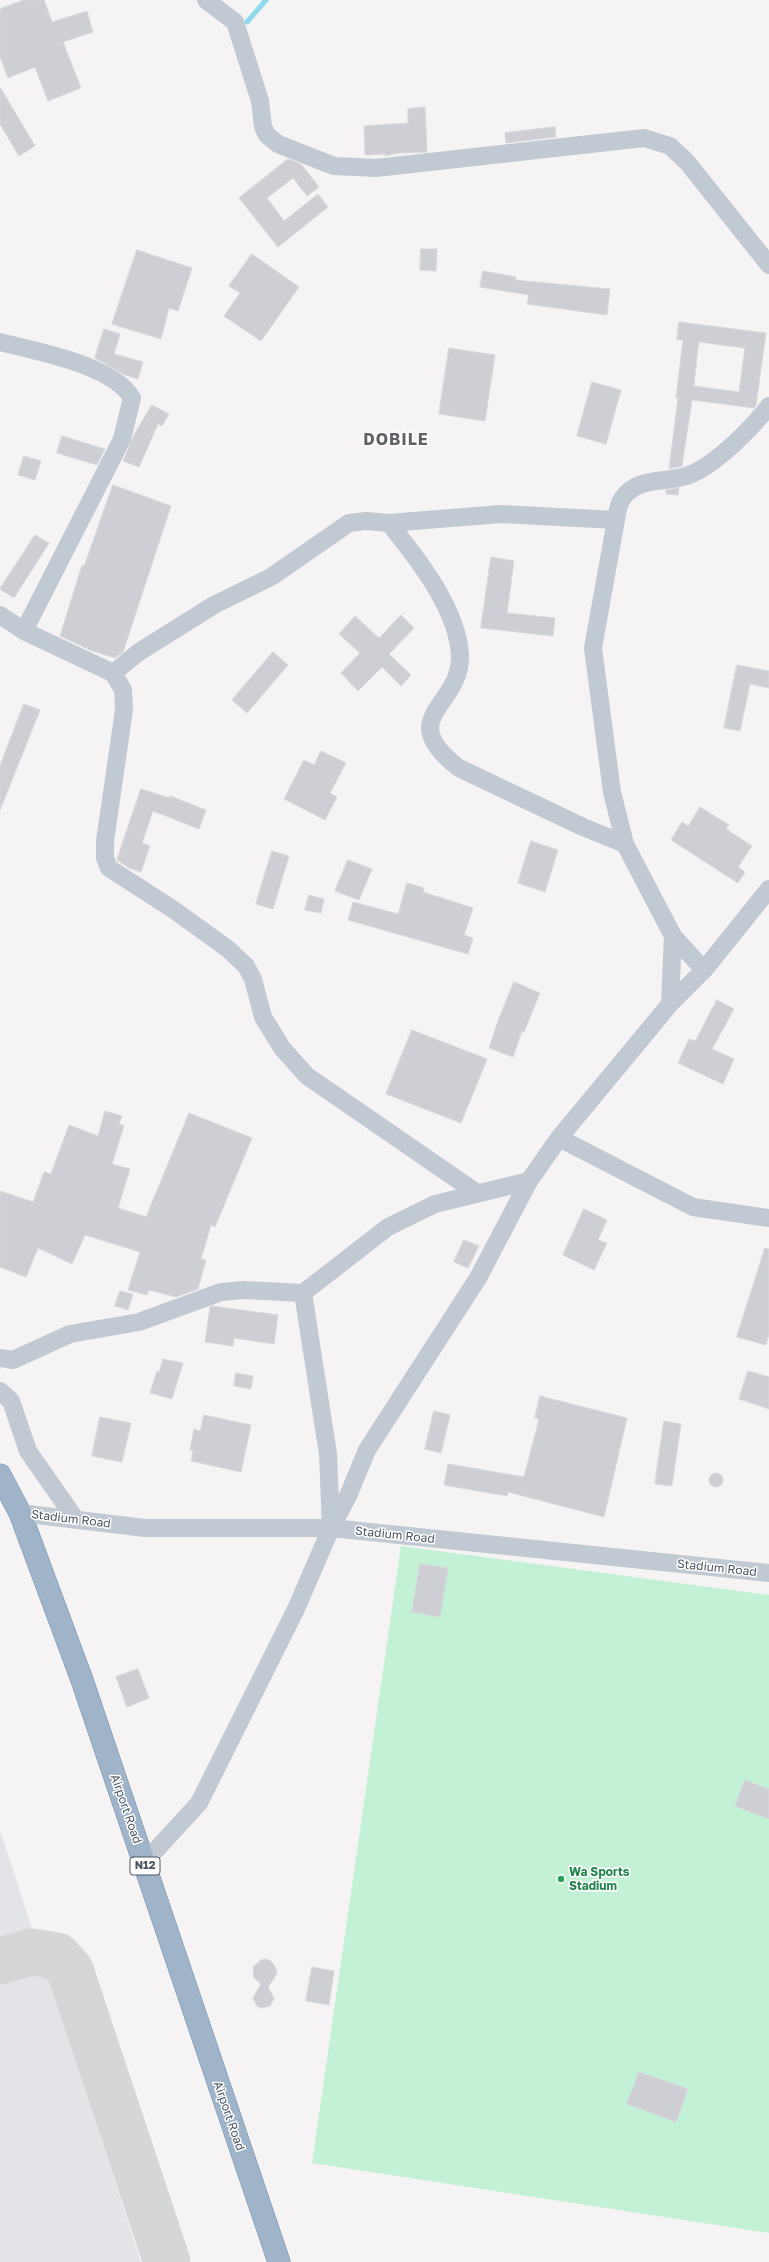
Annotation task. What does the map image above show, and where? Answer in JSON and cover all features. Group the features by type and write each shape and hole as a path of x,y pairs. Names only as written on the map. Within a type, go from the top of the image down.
{"highway":[{"name":"Airport Road","path":"0,1475 20,1513 82,1680 279,2262"}],"street":[{"path":"206,0 235,22 260,101 263,128 267,135 278,144 334,166 376,168 644,138 658,141 670,146 686,162 769,265"},
{"path":"0,342 80,363 119,382 127,388 132,398 122,439 24,630"},
{"path":"704,970 673,936 625,844 612,792 593,648 621,500 630,489 644,482 679,479 695,473 755,424 769,406"},
{"path":"113,673 139,652 214,605 271,577 349,523 366,521 389,523 501,514 616,520"},
{"path":"389,523 428,577 451,617 457,635 460,657 454,682 432,715 429,728 441,754 459,768 583,827 625,844"},
{"path":"0,615 24,630 113,673 123,690 124,710 105,841 105,858 109,868 174,910 228,949 246,966 253,979 263,1017 282,1048 307,1076 477,1193"},
{"path":"144,1863 199,1803 296,1609 331,1528 348,1496 367,1450 478,1278 529,1181 559,1138 670,1004 704,970 769,889"},
{"path":"670,1004 673,936"},
{"path":"559,1138 693,1207 769,1218"},
{"path":"0,1358 13,1360 70,1334 139,1322 221,1292 244,1290 303,1293 388,1227 435,1204 529,1181"},
{"path":"303,1293 328,1454 331,1528"},
{"path":"0,1391 11,1401 28,1451 76,1520"},
{"name":"Stadium Road","path":"20,1513 145,1528 331,1528 769,1573"}],"shaded area":[{"path":"0,1830 141,2262 0,2262"}],"green space":[{"name":"Wa Sports Stadium","path":"401,1546 769,1595 769,2233 312,2163"}],"building":[{"path":"24,0 44,0 52,22 87,11 93,32 63,42 81,88 48,101 35,67 8,78 0,57 0,9"},
{"path":"0,87 35,146 19,156 0,124"},
{"path":"425,107 427,152 399,153 385,156 385,154 365,155 364,126 408,123 408,109"},
{"path":"555,127 556,137 506,143 505,133"},
{"path":"288,159 301,164 319,187 307,196 293,178 267,198 284,221 318,194 328,207 278,247 239,198"},
{"path":"421,249 437,249 436,271 420,270"},
{"path":"137,250 192,268 178,311 169,308 161,339 112,324"},
{"path":"252,254 299,287 261,341 224,316 240,293 229,286"},
{"path":"483,271 516,277 515,280 610,289 607,315 527,304 529,295 480,287"},
{"path":"679,322 766,333 756,405 754,408 692,400 682,466 669,469 678,398 676,398 683,340 677,340","holes":["699,342 745,348 739,392 694,386"]},
{"path":"104,329 120,334 114,354 143,362 138,379 125,375 95,358"},
{"path":"449,348 495,355 485,421 439,414"},
{"path":"592,382 621,390 606,444 577,436"},
{"path":"152,405 169,414 162,426 158,424 139,467 123,461 134,435"},
{"path":"62,436 105,449 97,465 57,453"},
{"path":"24,456 41,461 35,480 18,475"},
{"path":"113,485 171,506 123,652 115,658 90,650 60,636 82,565 84,566"},
{"path":"679,488 678,495 666,494 666,490"},
{"path":"35,535 49,543 14,598 0,589"},
{"path":"491,557 514,561 507,613 555,618 553,636 481,628"},
{"path":"401,615 414,628 389,654 411,675 401,686 382,667 358,691 341,673 360,653 339,634 355,616 379,638"},
{"path":"273,652 288,665 247,713 232,700"},
{"path":"737,665 769,671 769,688 750,684 740,731 724,728"},
{"path":"24,704 40,710 0,810 0,766"},
{"path":"321,751 346,763 330,793 337,797 325,820 284,799 304,760 314,765"},
{"path":"141,789 169,798 170,796 206,810 199,829 153,811 142,843 150,846 141,872 129,868 117,860"},
{"path":"700,807 729,825 726,829 752,846 738,867 745,872 738,883 671,840 682,822 688,826"},
{"path":"531,841 558,850 545,892 518,883"},
{"path":"272,851 289,856 273,909 256,904"},
{"path":"348,860 372,869 359,900 335,891"},
{"path":"407,883 424,888 423,892 473,908 464,935 473,938 468,954 348,920 353,902 398,914"},
{"path":"309,895 324,899 321,913 305,910"},
{"path":"514,982 540,993 524,1032 522,1031 513,1057 489,1048"},
{"path":"717,1000 734,1009 712,1049 734,1059 723,1084 678,1063 689,1039 695,1041"},
{"path":"412,1030 487,1059 461,1123 386,1094"},
{"path":"105,1111 122,1116 119,1124 124,1126 112,1164 130,1169 118,1208 146,1217 189,1113 252,1138 215,1227 211,1225 201,1259 206,1260 198,1289 176,1297 149,1290 147,1295 128,1290 140,1252 85,1235 72,1264 38,1248 26,1277 0,1267 0,1191 33,1202 44,1172 51,1174 69,1125 98,1136"},
{"path":"584,1209 607,1220 598,1240 607,1243 594,1270 563,1255"},
{"path":"464,1240 479,1246 468,1268 454,1262"},
{"path":"765,1248 769,1249 769,1334 766,1345 737,1337"},
{"path":"120,1291 133,1294 128,1310 115,1306"},
{"path":"213,1306 278,1315 274,1344 234,1338 233,1346 205,1342 210,1307"},
{"path":"163,1359 183,1363 172,1399 150,1393 157,1371 159,1372"},
{"path":"748,1371 769,1377 769,1409 739,1399"},
{"path":"236,1373 253,1376 251,1389 234,1386"},
{"path":"540,1396 627,1418 604,1517 508,1492 507,1496 444,1485 448,1464 524,1477 539,1419 535,1418"},
{"path":"434,1411 450,1415 441,1453 425,1449"},
{"path":"204,1415 251,1425 241,1472 191,1461 193,1451 190,1450 194,1429 200,1431"},
{"path":"100,1417 131,1423 122,1462 92,1456"},
{"path":"664,1421 681,1424 672,1486 655,1484"},
{"path":"716,1473 721,1475 723,1480 721,1485 716,1487 711,1485 709,1480 711,1475"},
{"path":"420,1564 448,1568 440,1617 412,1612"},
{"path":"138,1669 149,1698 127,1707 116,1677"},
{"path":"745,1780 769,1789 769,1819 735,1806"},
{"path":"266,1959 271,1961 277,1970 276,1975 268,1987 274,1998 270,2006 261,2008 257,2006 253,1998 261,1984 254,1978 253,1967 261,1960"},
{"path":"312,1967 334,1971 329,2005 306,2001"},
{"path":"639,2072 688,2089 676,2122 627,2104"}],"waterway":[{"path":"247,22 266,0"}],"taxiway":[{"path":"0,1961 32,1952 57,1956 70,1970 167,2262"}],"place":[{"name":"Wa Sports Stadium","path":"561,1879"}],"district":[{"name":"DOBILE","path":"396,440"}]}
